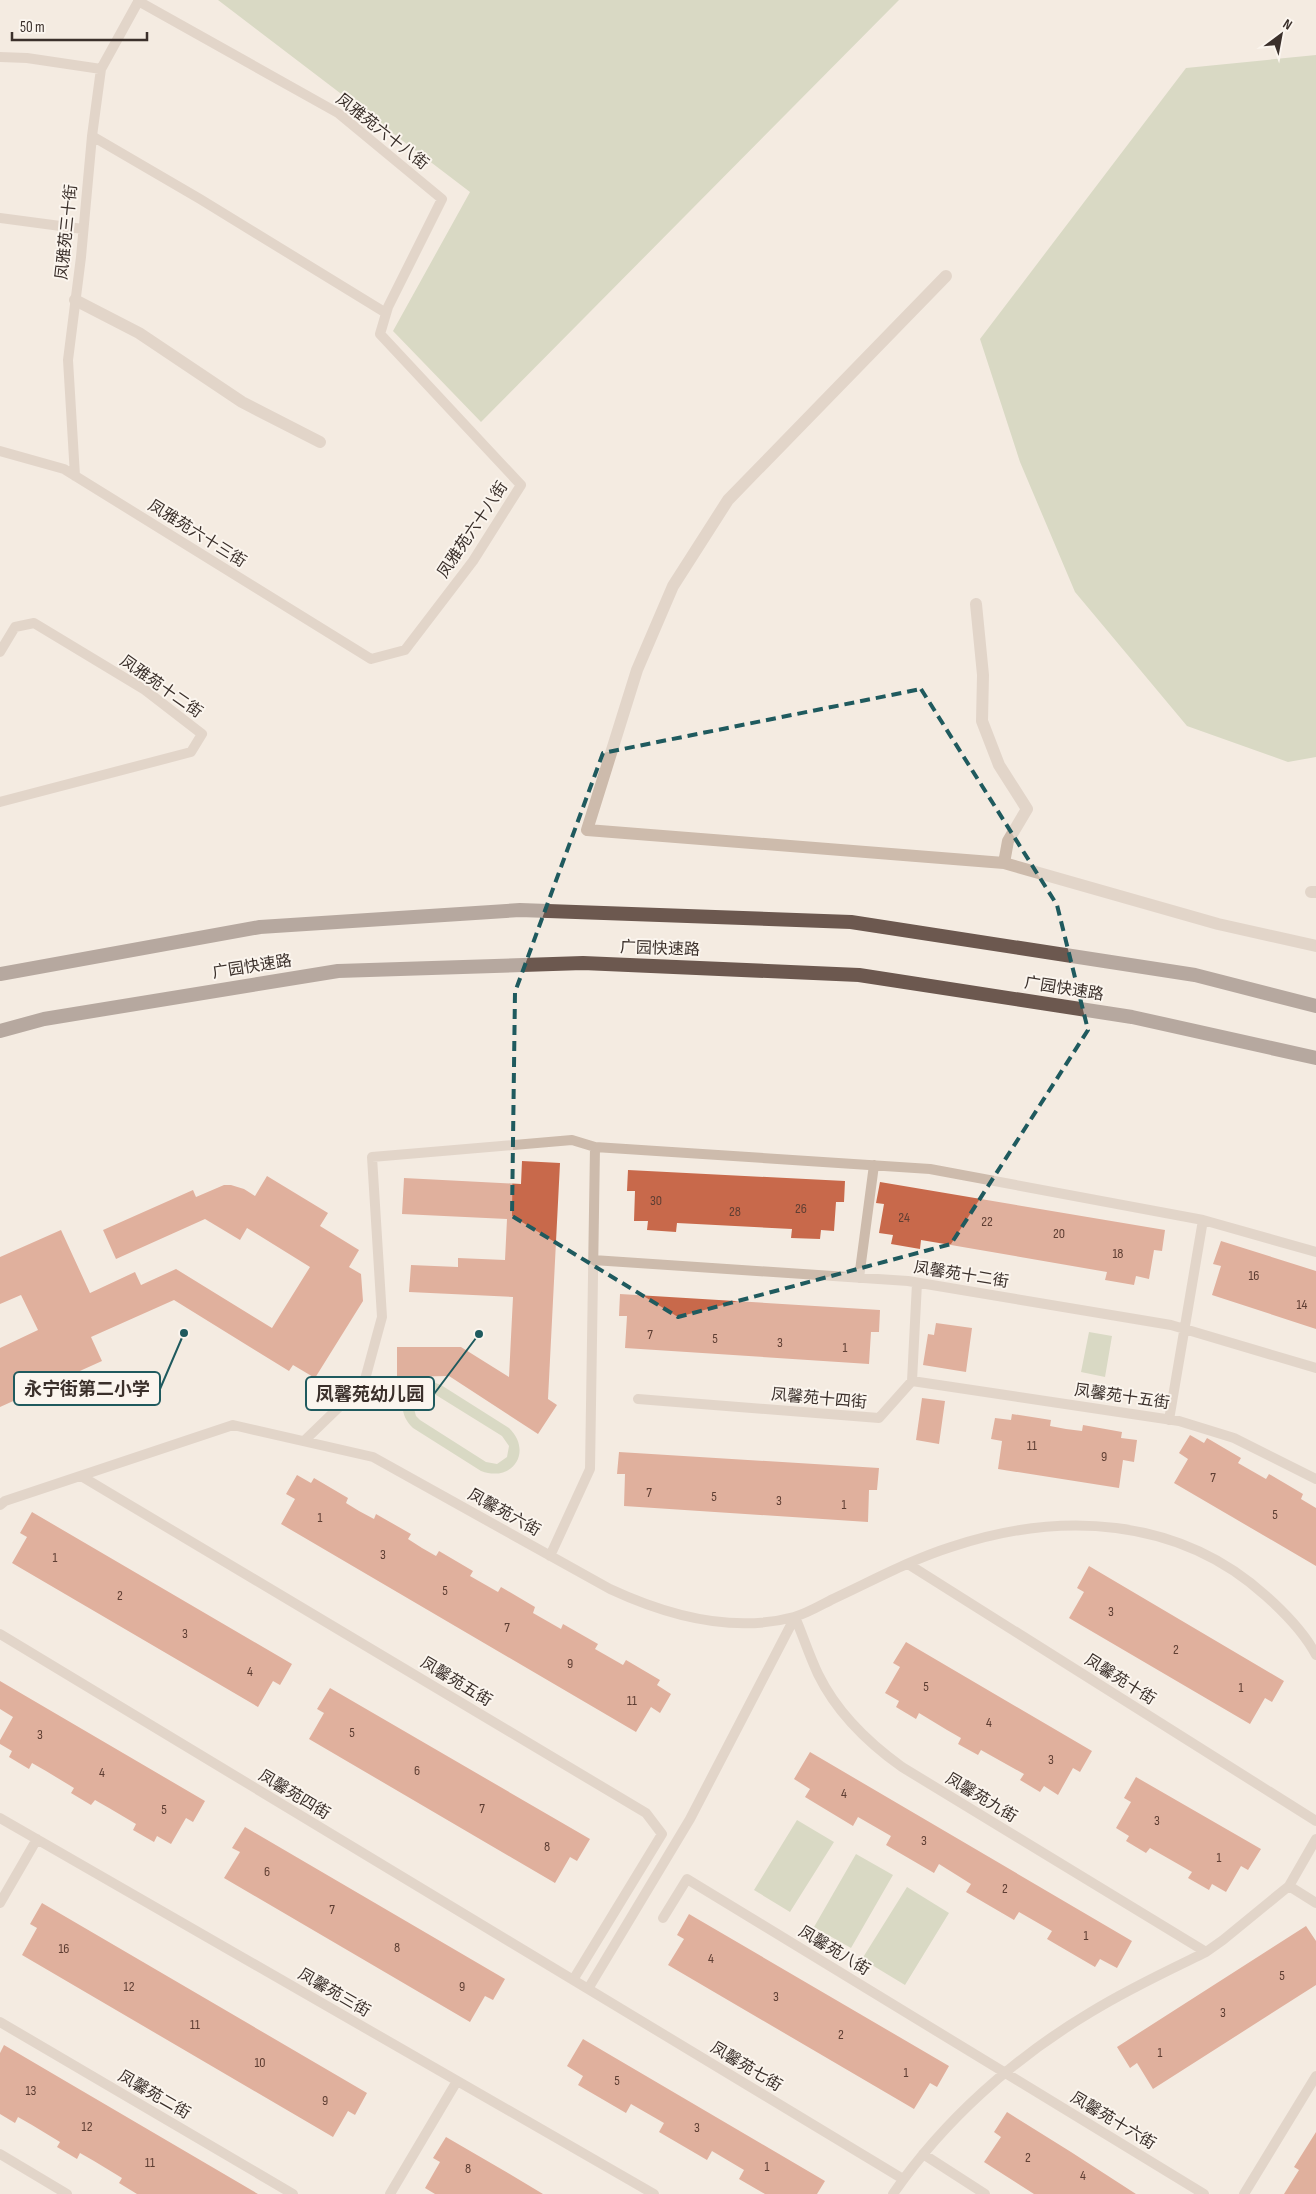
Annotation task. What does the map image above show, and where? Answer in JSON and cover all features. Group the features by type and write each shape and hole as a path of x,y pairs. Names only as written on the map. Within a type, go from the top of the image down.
{"highway":[{"name":"广园快速路","path":"0,974 260,927 520,910 851,922 1195,975 1316,1006"},
{"name":"广园快速路","path":"0,1031 44,1019 338,971 583,963 859,975 1132,1018 1316,1058"}],"street":[{"path":"946,276 728,500 673,586 637,670 587,830 1004,863 1218,924 1316,946"},
{"path":"75,300 139,333 242,402 320,442"},
{"path":"976,604 983,675 982,721 999,765 1027,809 1008,841 1004,863"}],"lane":[{"name":"凤雅苑三十街","path":"75,476 68,360 101,69 139,0"},
{"name":"凤雅苑六十八街","path":"139,0 338,113 442,198 386,314 380,334 522,485 473,561 405,650 371,659"},
{"path":"0,57 27,58 101,69"},
{"path":"92,136 200,199 386,314"},
{"path":"0,218 83,229"},
{"name":"凤雅苑六十三街","path":"0,451 64,469 371,659"},
{"name":"凤雅苑十二街","path":"0,652 16,627 34,623 145,690 202,734 191,752 0,802"},
{"path":"304,1441 364,1382 382,1317 372,1158 572,1140 595,1148 930,1169 1203,1220 1316,1252"},
{"path":"550,1556 590,1469 595,1148"},
{"path":"859,1278 874,1165"},
{"path":"1168,1420 1203,1220"},
{"name":"凤馨苑十二街","path":"593,1260 917,1283 1184,1329 1316,1368"},
{"path":"912,1381 917,1283"},
{"name":"凤馨苑十四街","path":"638,1399 879,1418 912,1381"},
{"name":"凤馨苑十五街","path":"912,1381 1168,1420 1234,1438 1316,1479"},
{"name":"凤馨苑六街","path":"0,1505 5,1501 233,1425 373,1457 610,1589 644,1605 681,1616 719,1622 757,1622 795,1617 908,1564 950,1547 993,1534 1037,1527 1076,1524 1105,1526 1152,1534 1189,1547 1215,1560 1256,1586 1284,1612 1309,1642 1316,1655"},
{"name":"凤馨苑五街","path":"81,1476 646,1813 662,1834 573,1980"},
{"name":"凤馨苑十街","path":"908,1564 1316,1821"},
{"path":"588,1989 690,1819 795,1617"},
{"name":"凤馨苑九街","path":"795,1617 818,1673 828,1692 853,1726 884,1755 910,1773 1206,1952"},
{"name":"凤馨苑四街","path":"0,1634 573,1980"},
{"name":"凤馨苑三街","path":"0,1818 654,2194"},
{"path":"0,1903 37,1839"},
{"path":"893,2194 923,2154 976,2098 1046,2042 1091,2012 1206,1952 1223,1940 1289,1886 1316,1839"},
{"name":"凤馨苑八街","path":"663,1918 687,1878 1006,2073"},
{"path":"1289,1886 1316,1903"},
{"name":"凤馨苑七街","path":"573,1980 903,2179"},
{"name":"凤馨苑二街","path":"0,2022 293,2194"},
{"name":"凤馨苑十六街","path":"1006,2073 1204,2194"},
{"path":"1244,2194 1316,2076"},
{"path":"390,2194 458,2081"},
{"path":"0,2154 68,2194"},
{"path":"923,2154 985,2194"}],"highlighted area":[{"path":"921,689 1057,905 1088,1030 951,1244 678,1317 512,1216 515,992 603,753"}],"green space":[{"path":"218,0 899,0 481,422 393,331 470,192"},
{"path":"1316,55 1316,757 1288,762 1187,726 1075,592 1020,462 980,339 1186,68"},
{"path":"1089,1332 1112,1336 1105,1377 1081,1372"},
{"path":"422,1382 433,1382 441,1385 509,1428 516,1437 519,1446 519,1455 516,1463 502,1473 492,1474 481,1471 413,1428 404,1415 403,1402 405,1396","holes":["425,1392 436,1395 502,1436 509,1446 507,1457 497,1464 486,1462 420,1420 416,1416 413,1405 419,1395"]},
{"path":"797,1820 834,1842 790,1912 754,1890"},
{"path":"856,1854 893,1875 851,1948 814,1927"},
{"path":"907,1887 949,1913 905,1985 862,1959"}],"building":[{"path":"522,1161 560,1163 548,1399 557,1405 538,1434 449,1376 397,1377 397,1347 461,1347 509,1377 513,1297 409,1292 411,1265 458,1267 458,1258 505,1260 507,1219 402,1214 404,1178 521,1184"},
{"path":"628,1170 845,1181 844,1202 836,1202 834,1231 821,1230 820,1239 791,1238 792,1229 677,1223 676,1232 647,1230 648,1221 634,1221 635,1191 627,1191"},
{"path":"267,1176 328,1213 320,1226 359,1250 349,1267 361,1274 363,1301 315,1378 293,1365 289,1371 174,1300 91,1337 102,1361 0,1407 0,1348 38,1330 21,1295 0,1304 0,1257 61,1230 90,1293 135,1272 141,1285 176,1269 272,1328 310,1267 247,1228 240,1240 205,1219 116,1259 103,1230 193,1190 196,1197 224,1185 231,1185 244,1189 255,1196"},
{"path":"880,1182 1165,1230 1162,1251 1154,1250 1149,1279 1136,1276 1134,1285 1105,1280 1107,1272 951,1245 921,1240 920,1249 891,1244 893,1235 879,1233 884,1204 876,1203"},
{"path":"1221,1241 1316,1271 1316,1329 1212,1295 1221,1266 1213,1264"},
{"path":"620,1294 880,1310 879,1332 871,1332 869,1364 625,1348 627,1316 619,1316"},
{"path":"936,1323 972,1328 966,1372 923,1365 928,1334 934,1335"},
{"path":"922,1398 945,1401 939,1444 916,1440"},
{"path":"1012,1414 1051,1420 1050,1426 1066,1429 1082,1431 1083,1425 1122,1432 1121,1438 1137,1440 1134,1462 1123,1460 1119,1488 998,1469 1002,1441 991,1439 995,1418 1011,1420"},
{"path":"1190,1435 1204,1443 1207,1438 1241,1458 1238,1463 1266,1479 1269,1474 1303,1494 1301,1499 1316,1508 1316,1566 1174,1483 1188,1459 1179,1453"},
{"path":"619,1452 879,1468 877,1490 869,1490 868,1522 624,1506 625,1474 617,1474"},
{"path":"297,1475 311,1483 314,1478 348,1498 346,1503 359,1511 374,1519 376,1514 411,1534 408,1539 422,1548 436,1556 439,1551 473,1571 470,1576 498,1592 501,1587 535,1607 533,1613 561,1629 563,1624 598,1644 595,1649 623,1665 626,1660 660,1680 657,1685 671,1694 660,1713 651,1707 636,1732 281,1524 295,1499 286,1494"},
{"path":"32,1512 292,1664 280,1685 273,1681 258,1707 12,1563 27,1537 20,1533"},
{"path":"1089,1566 1284,1681 1272,1702 1265,1698 1250,1724 1069,1618 1084,1592 1077,1588"},
{"path":"906,1642 1092,1751 1080,1772 1073,1768 1058,1795 1044,1786 1040,1792 1020,1780 1024,1774 981,1750 978,1755 958,1744 961,1738 919,1713 916,1719 896,1707 899,1701 885,1693 900,1667 893,1663"},
{"path":"0,1681 205,1801 193,1822 186,1818 171,1844 157,1836 154,1842 133,1830 136,1824 95,1800 91,1805 71,1793 74,1788 46,1771 32,1763 29,1769 9,1757 12,1751 0,1744 0,1740 13,1717 0,1709"},
{"path":"330,1688 590,1839 577,1861 570,1857 555,1883 309,1739 324,1713 317,1709"},
{"path":"810,1752 1132,1941 1117,1968 1100,1959 1095,1967 1047,1939 1052,1931 1019,1912 1014,1920 966,1892 971,1884 939,1864 934,1873 886,1845 891,1836 858,1817 853,1826 805,1797 810,1789 794,1779"},
{"path":"1136,1777 1261,1849 1248,1870 1241,1866 1226,1892 1212,1884 1209,1890 1188,1878 1192,1872 1150,1848 1146,1853 1126,1841 1129,1836 1116,1828 1131,1802 1124,1798"},
{"path":"245,1827 505,1979 493,2000 485,1996 470,2022 224,1878 240,1852 232,1848"},
{"path":"42,1903 367,2093 355,2115 348,2111 333,2137 22,1955 37,1928 30,1924"},
{"path":"689,1914 949,2066 937,2087 930,2083 914,2109 668,1965 684,1939 677,1935"},
{"path":"1306,1926 1316,1941 1316,1985 1153,2089 1137,2063 1130,2068 1117,2047"},
{"path":"583,2039 825,2181 817,2194 765,2194 739,2179 744,2170 712,2151 707,2160 659,2132 664,2123 631,2104 626,2113 578,2085 583,2076 567,2066"},
{"path":"4,2045 258,2194 137,2194 119,2183 122,2178 94,2161 80,2153 77,2159 57,2147 60,2142 18,2117 15,2123 0,2114 0,2053"},
{"path":"1007,2112 1136,2194 1034,2194 984,2162 1001,2137 994,2132"},
{"path":"1316,2132 1316,2194 1284,2194 1299,2170 1294,2167"},
{"path":"446,2137 543,2194 435,2194 425,2188 440,2162 433,2158"}],"place":[{"name":"永宁街第二小学","path":"184,1333"},
{"name":"凤馨苑幼儿园","path":"479,1334"}]}
